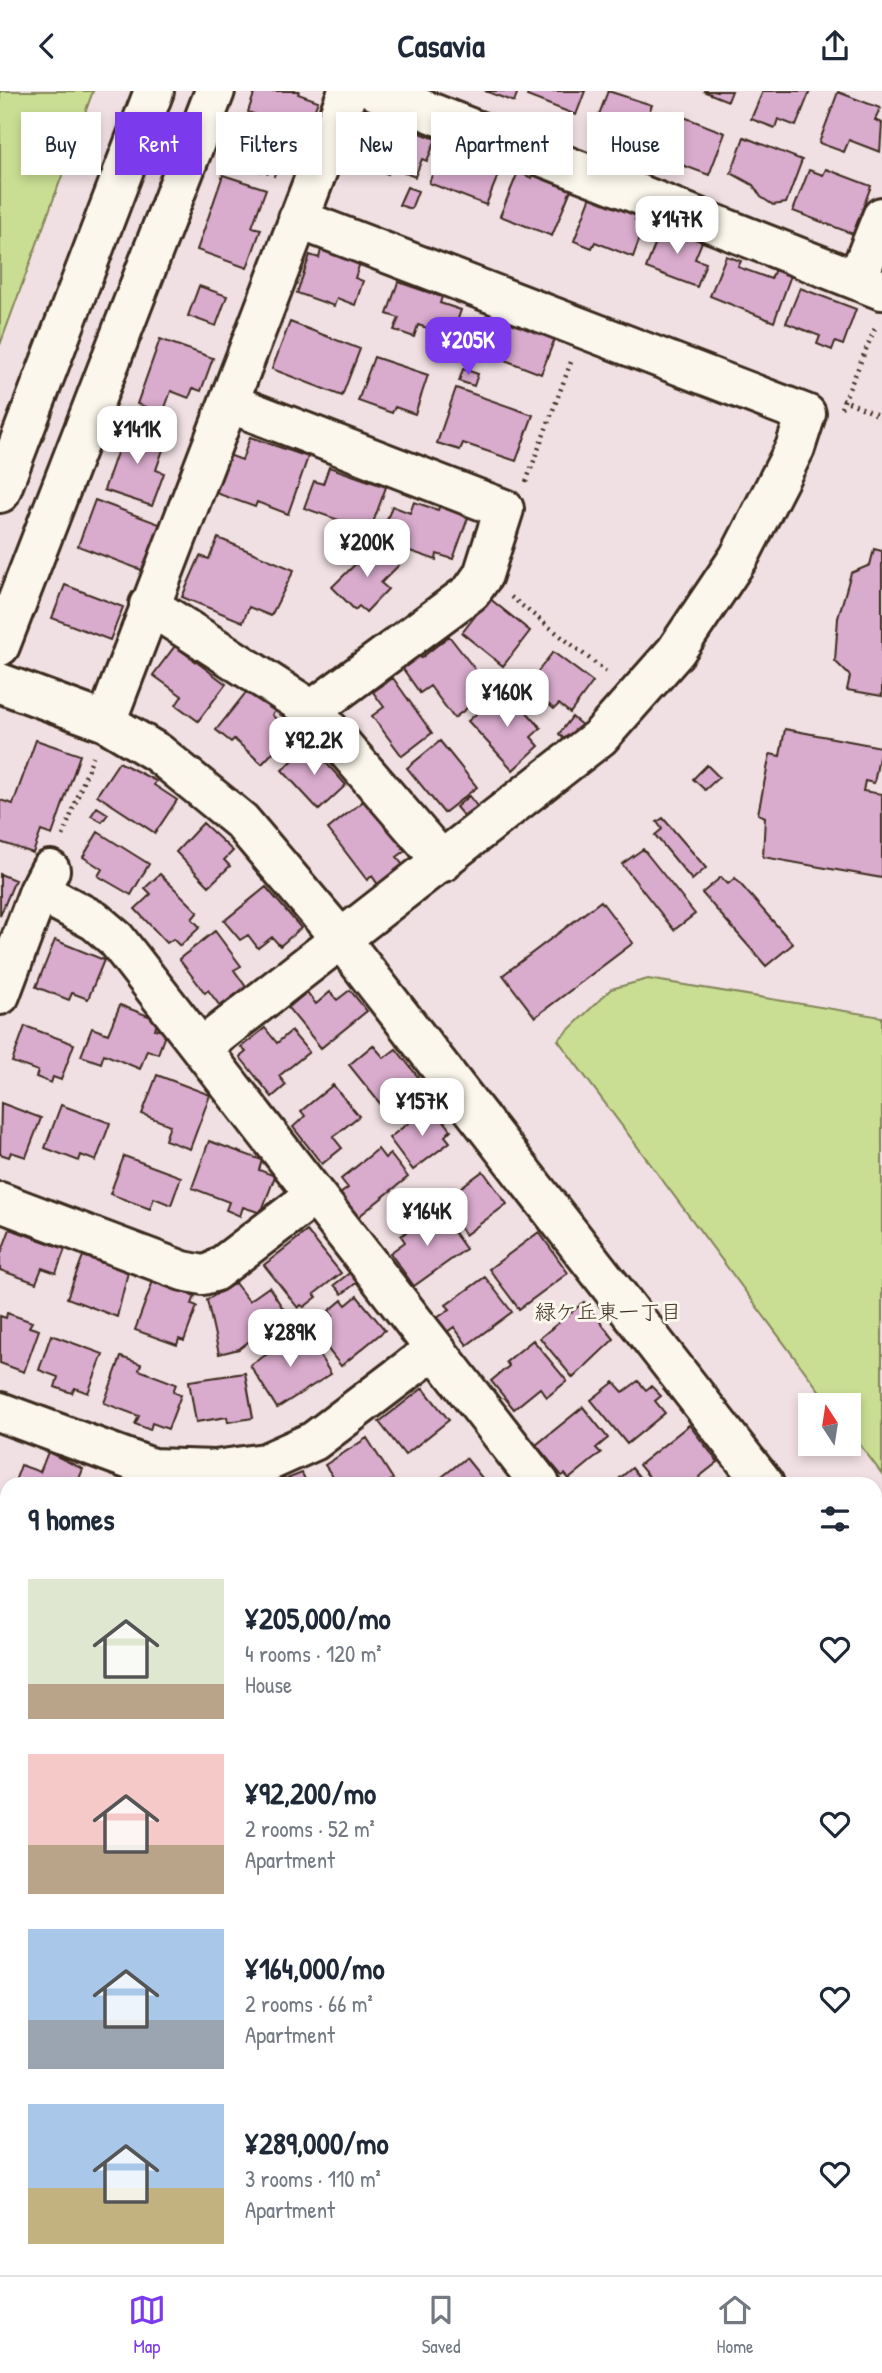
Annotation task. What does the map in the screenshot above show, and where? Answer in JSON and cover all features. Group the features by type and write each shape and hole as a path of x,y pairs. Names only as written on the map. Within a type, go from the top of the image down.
{"street":[{"path":"0,493 154,91"},
{"path":"0,646 215,91"},
{"path":"106,722 348,91"},
{"path":"376,91 870,285 882,217"},
{"path":"201,1048 600,737 676,651 739,557 795,448 806,414 298,219"},
{"path":"229,403 505,509 483,575 471,592 312,710"},
{"path":"149,605 312,710 443,862"},
{"path":"0,683 106,722 158,753 213,795 241,821 340,938 759,1477"},
{"path":"0,995 45,881 116,939 535,1477"},
{"path":"0,1202 183,1271 203,1275 214,1272 315,1195"},
{"path":"0,1412 152,1468 215,1470 265,1463 314,1441 435,1349"}],"path":[{"path":"266,175 283,176"},
{"path":"505,509 521,495 583,330"},
{"path":"483,575 637,697"},
{"path":"45,881 106,722"}],"green space":[{"path":"0,91 93,91 85,112 21,112 21,175 62,175 0,345"},
{"path":"648,979 882,1017 882,1474 861,1446 861,1393 821,1393 558,1040 611,989"}],"building":[{"path":"255,91 299,91 298,94 318,101 314,112 248,112"},
{"path":"485,91 518,91 514,102"},
{"path":"529,91 585,91 576,115 527,96"},
{"path":"608,91 652,105 649,112 600,112"},
{"path":"703,91 732,91 728,101"},
{"path":"763,91 810,91 796,126 778,119 775,128 751,119"},
{"path":"838,92 880,108 875,120 882,123 880,152 849,140 844,152 819,143"},
{"path":"684,117 725,133 709,175 684,166"},
{"path":"417,132 431,137 431,151 427,161 422,159 417,172"},
{"path":"744,137 802,160 786,203 773,205 761,197 753,185 731,173"},
{"path":"826,169 871,186 853,234 793,211 809,170 823,175"},
{"path":"223,175 266,189 252,227 261,229 247,268 197,250"},
{"path":"432,175 498,175 486,205 429,183"},
{"path":"517,175 532,178 533,175 539,175 572,187 552,236 500,216"},
{"path":"407,187 418,191 411,209 399,205"},
{"path":"591,196 638,213 635,220 645,224 633,257 595,242 592,248 574,241"},
{"path":"663,224 703,239 695,259 706,263 697,287 646,268"},
{"path":"321,250 360,263 355,278 363,281 355,305 337,298 334,306 297,293 310,255 319,258"},
{"path":"726,256 741,261 738,267 771,279 775,269 791,275 774,322 710,296"},
{"path":"398,282 442,297 440,303 461,310 452,336 418,325 414,337 394,330 399,318 387,314"},
{"path":"199,286 227,296 216,326 188,316"},
{"path":"800,288 856,309 843,345 835,342 832,350 817,344 820,336 786,323"},
{"path":"498,317 555,338 541,374 484,352"},
{"path":"290,322 360,349 342,396 272,369"},
{"path":"160,339 213,358 201,391 193,388 189,398 171,391 163,413 137,404"},
{"path":"374,357 428,375 415,414 395,407 392,413 358,401"},
{"path":"463,369 478,374 474,386 459,381"},
{"path":"456,388 533,415 516,461 463,443 460,450 437,443"},
{"path":"127,424 167,438 156,470 164,473 152,506 104,490"},
{"path":"250,437 308,457 288,514 257,502 255,507 216,493 229,455 242,460"},
{"path":"329,467 386,487 370,531 304,508 314,481 323,484"},
{"path":"95,500 162,525 144,571 78,546"},
{"path":"414,502 438,510 440,505 469,515 453,559 437,554 436,560 398,547 401,540 382,534 392,506 410,513"},
{"path":"218,538 294,570 271,616 249,607 243,622 182,597 200,556 209,559"},
{"path":"377,543 399,565 381,583 388,589 366,612 359,606 355,610 332,587"},
{"path":"874,549 882,551 882,696 847,690 850,676 835,661 838,618 851,573 870,565"},
{"path":"65,585 123,607 110,640 52,618"},
{"path":"489,598 530,631 503,666 462,633"},
{"path":"449,636 491,690 454,718 430,686 420,693 401,666 418,654 421,658"},
{"path":"175,646 226,684 198,721 176,705 182,696 153,675"},
{"path":"553,652 593,682 570,713 559,704 554,709 535,693 538,689 529,683"},
{"path":"393,678 432,733 402,756 372,716 384,707 373,692"},
{"path":"248,690 275,711 272,715 291,733 262,764 234,739 231,742 216,730"},
{"path":"508,691 541,728 531,737 539,746 513,770 468,721 494,698 497,701"},
{"path":"572,717 583,726 567,742 559,734"},
{"path":"785,729 881,747 874,783 865,781 863,791 882,794 882,878 763,857 765,817 758,814 770,754 780,756"},
{"path":"36,740 80,755 52,835 41,831 33,853 0,842 0,800 13,804"},
{"path":"440,741 477,787 444,813 407,768"},
{"path":"310,745 346,785 319,810 282,770"},
{"path":"119,762 156,781 154,785 177,800 155,833 97,795"},
{"path":"707,765 719,777 705,790 693,779"},
{"path":"469,796 480,810 467,820 456,807"},
{"path":"366,799 405,851 397,857 404,867 379,886 372,876 367,880 328,829"},
{"path":"97,807 108,814 102,822 91,816"},
{"path":"663,818 706,868 692,880 655,835 662,829 657,822"},
{"path":"203,823 233,851 224,860 230,866 209,886 176,852"},
{"path":"98,832 149,864 131,895 98,876 102,869 83,857"},
{"path":"643,849 695,914 674,930 622,864"},
{"path":"0,874 15,880 0,916"},
{"path":"160,874 198,912 192,919 200,927 180,946 173,939 167,943 135,909 151,894 145,888"},
{"path":"721,877 728,884 735,878 793,944 766,966 702,893"},
{"path":"266,887 301,928 280,946 272,937 258,948 248,935 240,940 224,921"},
{"path":"601,901 633,943 535,1017 503,975"},
{"path":"215,931 241,966 234,970 246,987 220,1006 208,990 205,993 179,959"},
{"path":"55,940 104,960 88,999 72,993 69,1000 36,987"},
{"path":"350,990 367,1011 321,1048 288,1008 307,992 316,1004 330,992 337,1000"},
{"path":"120,1005 159,1020 155,1029 166,1032 158,1054 147,1050 140,1069 104,1054 101,1063 81,1056 92,1028 108,1034"},
{"path":"25,1026 74,1044 61,1080 53,1077 51,1083 36,1077 38,1071 12,1062"},
{"path":"265,1028 277,1043 291,1031 309,1052 279,1076 286,1085 272,1097 240,1057 246,1052 241,1047"},
{"path":"373,1045 384,1058 396,1049 422,1082 386,1111 349,1065"},
{"path":"157,1075 210,1095 190,1149 165,1140 170,1125 142,1114"},
{"path":"333,1085 359,1116 333,1137 342,1148 322,1164 293,1127 305,1116 301,1111"},
{"path":"1,1103 41,1118 26,1157 11,1152 9,1157 0,1154"},
{"path":"61,1105 110,1123 96,1161 81,1155 79,1161 45,1148"},
{"path":"432,1105 451,1130 445,1136 450,1142 413,1170 389,1138"},
{"path":"209,1141 262,1160 259,1170 275,1176 261,1213 243,1207 240,1216 226,1210 229,1202 192,1188"},
{"path":"378,1149 385,1158 390,1154 408,1177 358,1217 340,1194 348,1188 341,1179"},
{"path":"124,1156 181,1177 171,1205 154,1198 150,1209 110,1194"},
{"path":"483,1171 507,1204 465,1235 441,1202"},
{"path":"437,1209 466,1249 414,1286 390,1253 405,1242 401,1236"},
{"path":"10,1229 65,1249 56,1273 42,1268 36,1283 0,1270 0,1256"},
{"path":"307,1231 341,1273 314,1294 317,1297 304,1307 301,1305 298,1308 264,1265"},
{"path":"539,1232 568,1273 519,1309 489,1269"},
{"path":"83,1256 128,1272 117,1317 67,1298"},
{"path":"352,1271 360,1280 342,1294 334,1285"},
{"path":"485,1277 512,1312 467,1345 454,1327 447,1332 437,1318 450,1309 446,1305"},
{"path":"153,1281 195,1296 192,1304 197,1306 184,1341 179,1339 177,1345 135,1330"},
{"path":"235,1283 249,1301 269,1287 286,1313 239,1349 219,1354 207,1300"},
{"path":"357,1296 385,1330 341,1366 314,1331 333,1316 329,1311 342,1300 346,1305"},
{"path":"584,1302 614,1339 573,1378 540,1338"},
{"path":"7,1313 32,1322 29,1327 39,1330 24,1372 0,1363 0,1316 6,1318"},
{"path":"304,1331 331,1374 277,1408 250,1365"},
{"path":"51,1335 103,1354 88,1393 75,1388 72,1393 55,1387 58,1377 39,1370"},
{"path":"533,1340 567,1381 547,1397 540,1388 514,1409 491,1381 509,1366 506,1362"},
{"path":"121,1357 141,1364 139,1370 176,1384 173,1392 181,1395 168,1429 152,1423 150,1430 135,1424 139,1416 104,1403"},
{"path":"245,1373 253,1418 228,1422 227,1417 196,1422 189,1381"},
{"path":"638,1381 646,1390 651,1386 661,1396 655,1401 665,1413 627,1444 591,1400 614,1382 623,1392"},
{"path":"423,1388 449,1420 405,1455 379,1422"},
{"path":"583,1407 608,1438 596,1448 601,1453 571,1477 565,1474 562,1476 536,1445"},
{"path":"689,1425 718,1462 699,1477 649,1477 639,1465"},
{"path":"367,1438 392,1477 333,1477 325,1465"},
{"path":"48,1452 83,1469 80,1477 17,1477 21,1465 40,1472"},
{"path":"466,1458 481,1477 442,1477"},
{"path":"632,1468 639,1477 621,1477"}],"district":[{"name":"緑ケ丘東一丁目","path":"608,1311"}]}
